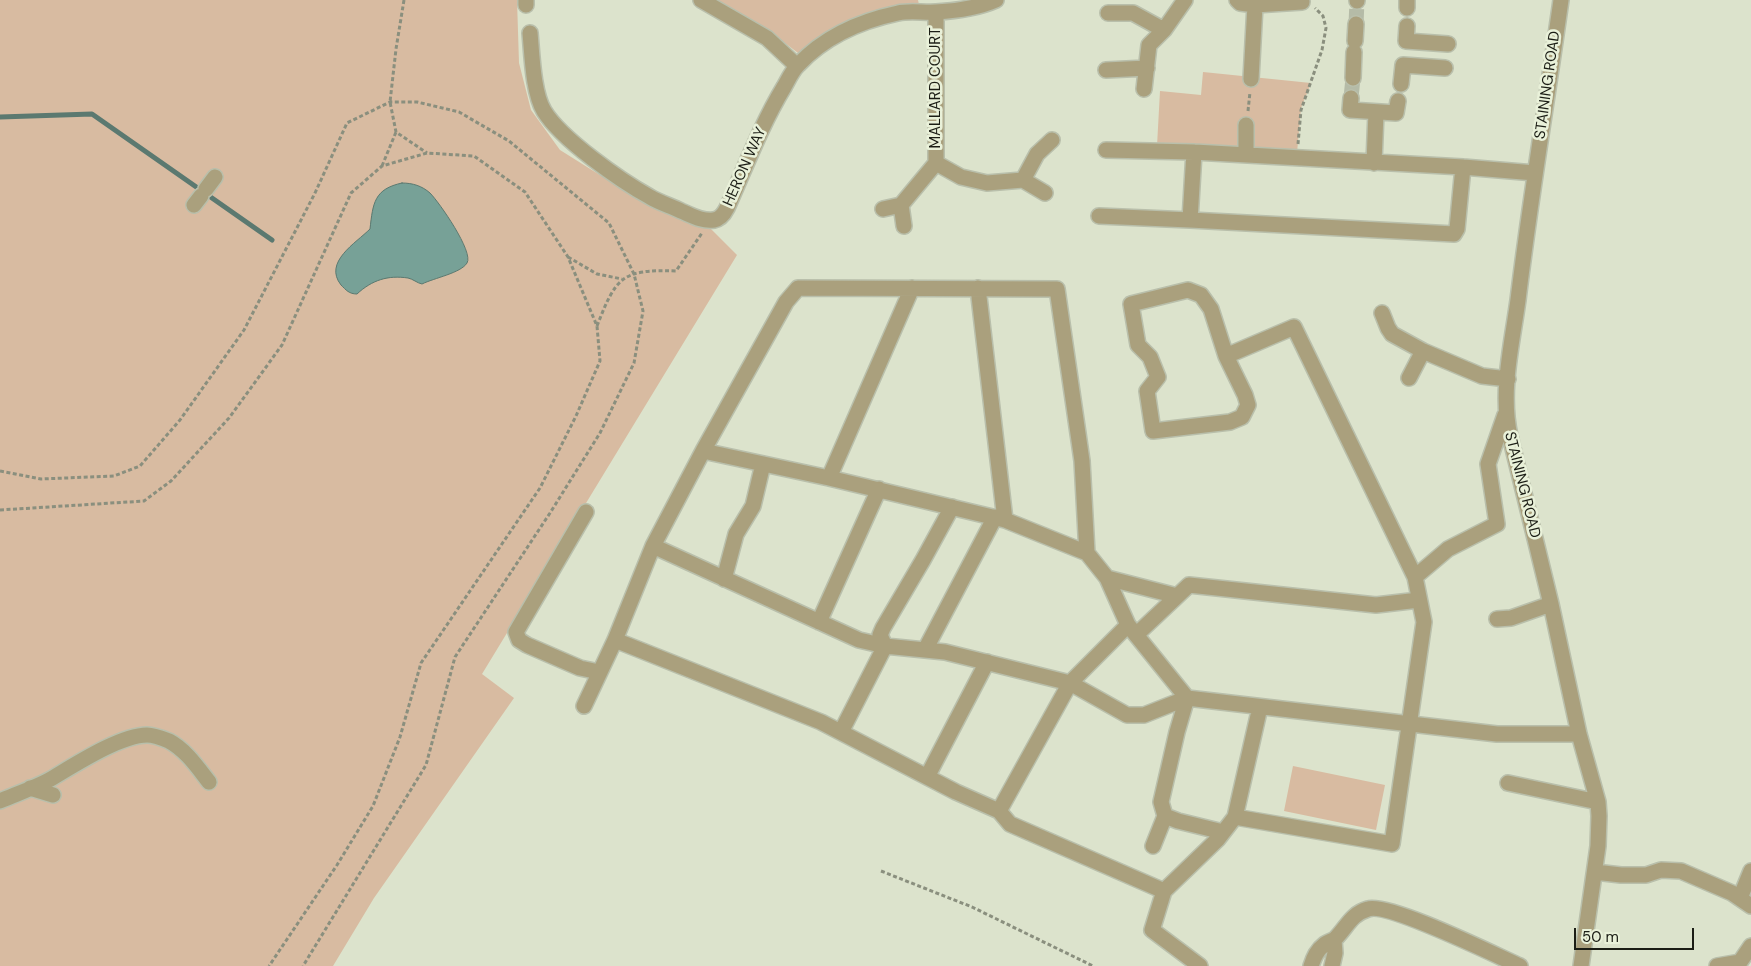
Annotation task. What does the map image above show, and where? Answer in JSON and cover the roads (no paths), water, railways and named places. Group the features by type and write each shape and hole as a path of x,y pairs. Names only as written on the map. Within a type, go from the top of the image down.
{"street":[{"path":"701,0 767,38 797,66"},
{"name":"HERON WAY","path":"530,33 538,94 543,109 552,122 578,146 619,178 650,198 700,219 715,220 723,216 774,105 797,66 828,41 855,25 881,16 930,8 984,5 996,0"},
{"path":"1144,89 1149,44 1164,30 1185,0"},
{"path":"1237,0 1240,3 1254,5 1307,4"},
{"name":"STAINING ROAD","path":"1561,0 1535,173 1508,379 1506,411 1510,436 1551,604 1579,734 1598,802 1599,832 1595,872 1581,966"},
{"path":"1251,79 1254,5"},
{"name":"MALLARD COURT","path":"930,8 936,163 961,176 987,183 1023,180"},
{"path":"1108,13 1134,13 1164,30"},
{"path":"1353,78 1356,24"},
{"path":"1407,26 1406,41 1448,44"},
{"path":"1402,84 1403,65 1445,68"},
{"path":"1106,70 1147,68"},
{"path":"1351,98 1350,110 1376,112 1396,113 1398,101"},
{"path":"1374,163 1376,112"},
{"path":"1246,125 1246,154"},
{"path":"1045,193 1023,180 1037,154 1052,140"},
{"path":"1106,150 1246,154 1535,173"},
{"path":"1190,220 1194,152"},
{"path":"883,209 901,205 936,163"},
{"path":"1099,216 1190,220 1454,240 1457,229 1463,167"},
{"path":"901,205 904,226"},
{"path":"584,706 615,640 653,546 786,302 798,288 1057,289 1082,461 1087,552"},
{"path":"829,478 912,288"},
{"path":"925,650 1000,518 978,288"},
{"path":"1188,290 1201,295 1211,309 1226,356 1248,405 1242,417 1230,422 1153,432 1147,391 1158,377 1150,357 1138,345 1130,304 1188,290"},
{"path":"1382,313 1392,334 1423,351 1482,376 1508,379"},
{"path":"1226,356 1294,327 1414,577 1424,622 1392,844 1235,817"},
{"path":"1408,378 1423,351"},
{"path":"1414,577 1448,549 1497,524 1488,464 1506,411"},
{"path":"703,452 879,489 1000,518 1087,552 1107,578 1132,630 1187,698"},
{"path":"724,579 736,534 753,506 763,464"},
{"path":"819,622 879,489"},
{"path":"841,732 884,646 880,635 883,628 924,560 952,506"},
{"path":"586,512 516,632 519,640 527,645 580,668 599,672"},
{"path":"653,546 859,640 884,646 945,652 1070,682 1127,715 1144,715 1187,698 1497,734 1579,734"},
{"path":"1107,578 1177,596"},
{"path":"999,811 1070,682 1189,585 1376,605 1419,600"},
{"path":"1497,619 1511,618 1551,604"},
{"path":"615,640 821,722 956,792 999,811 1010,824 1164,891"},
{"path":"927,777 987,662"},
{"path":"1153,846 1165,816 1161,802 1187,698"},
{"path":"1200,966 1152,930 1164,891 1223,832 1235,817 1260,707"},
{"path":"0,801 48,781 79,761 102,750 128,739 148,735 169,741 189,757 209,782"},
{"path":"1508,783 1598,802"},
{"path":"30,788 53,795"},
{"path":"1165,816 1223,832"},
{"path":"1595,872 1646,875 1661,870 1681,871 1745,902 1751,871"},
{"path":"1311,966 1317,951 1325,944 1334,940 1353,915 1369,908 1383,908 1406,916 1520,966"},
{"path":"1332,966 1336,953 1334,940"},
{"path":"1717,966 1740,964 1751,946"}],"water":[{"path":"402,183 414,184 430,193 448,216 461,238 468,257 467,263 459,270 422,284 408,278 387,278 374,282 357,294 354,294 341,285 337,277 336,269 339,261 350,247 370,229 372,212 380,193"}],"waterway":[{"path":"0,117 92,114 272,240"}],"tunnel":[{"path":"1356,24 1357,1"},
{"path":"1351,98 1353,78"}]}
